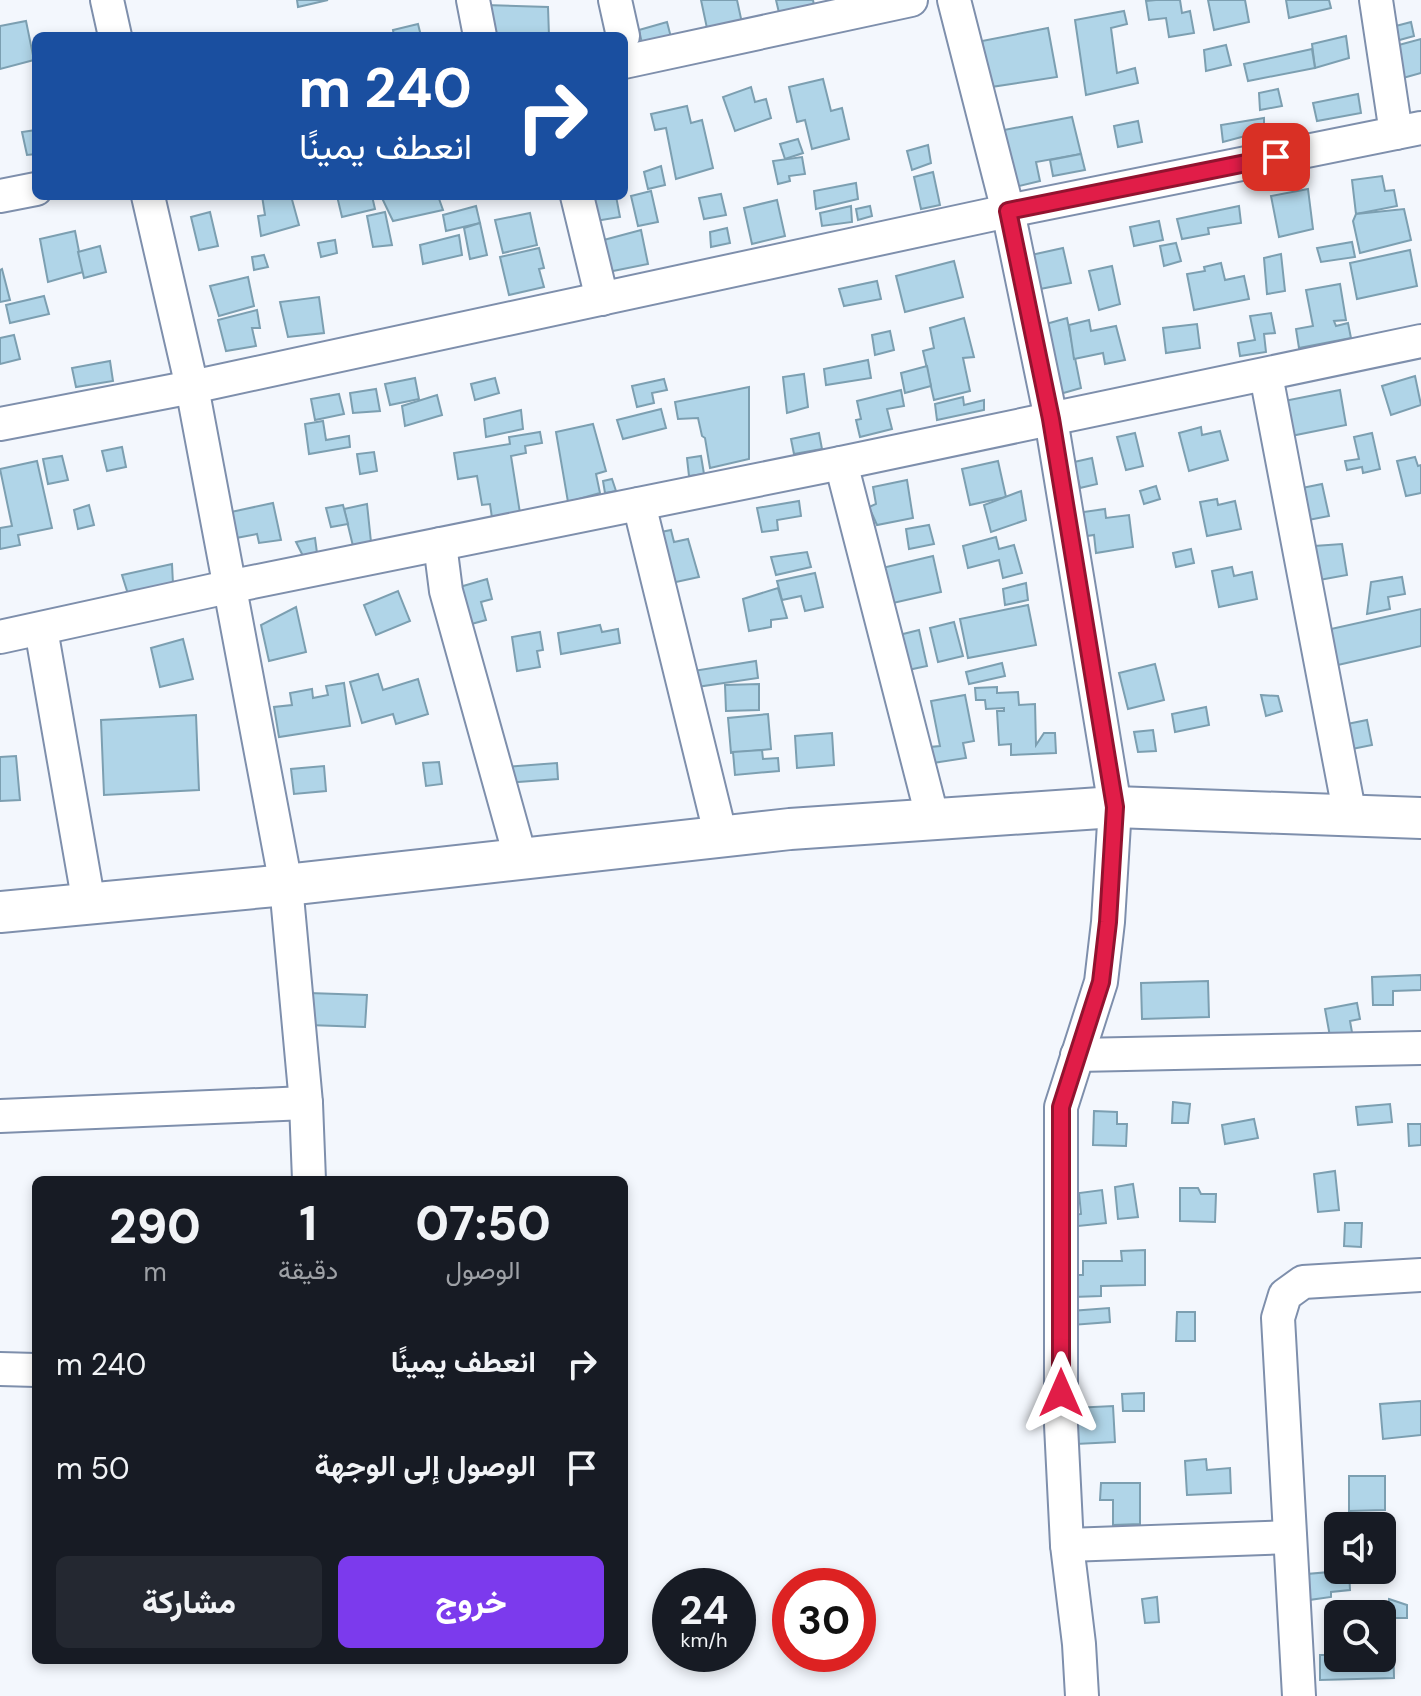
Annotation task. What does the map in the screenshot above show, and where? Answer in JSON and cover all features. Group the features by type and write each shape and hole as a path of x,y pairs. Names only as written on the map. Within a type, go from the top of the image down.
{"street":[{"path":"107,0 114,32"},
{"path":"473,0 479,32"},
{"path":"615,0 621,32"},
{"path":"628,49 911,0"},
{"path":"954,0 1008,211 1051,419 1115,807 1101,982 1061,1107 1061,1425 1067,1545 1082,1696"},
{"path":"0,424 192,387 1008,211 1408,130 1376,0"},
{"path":"0,196 32,190"},
{"path":"149,200 192,387 286,885 306,1103 309,1176"},
{"path":"578,200 602,299"},
{"path":"0,637 228,587 1421,341"},
{"path":"1266,375 1350,816"},
{"path":"841,463 933,820"},
{"path":"639,504 721,837"},
{"path":"440,544 446,591 521,860"},
{"path":"41,629 89,904"},
{"path":"0,912 286,885 790,829 1115,807 1421,818"},
{"path":"1077,1055 1421,1048"},
{"path":"0,1116 306,1103"},
{"path":"1299,1696 1278,1318 1285,1295 1303,1282 1421,1275"},
{"path":"0,1369 32,1370"},
{"path":"1067,1545 1290,1537"}],"building":[{"path":"297,0 328,0 298,7"},
{"path":"701,0 737,0 742,23 708,33"},
{"path":"776,0 813,0 815,10 780,17"},
{"path":"1180,0 1182,13 1190,11 1194,33 1169,37 1166,18 1149,20 1146,1"},
{"path":"1208,0 1245,0 1249,22 1214,30"},
{"path":"1286,0 1329,0 1331,8 1289,18"},
{"path":"485,5 548,7 549,32 489,32"},
{"path":"1124,11 1127,24 1111,28 1117,73 1135,68 1138,83 1086,95 1075,20"},
{"path":"26,21 32,61 0,69 0,26"},
{"path":"667,22 673,45 644,52 639,30"},
{"path":"1411,22 1414,36 1396,41 1392,27"},
{"path":"418,24 420,32 393,32"},
{"path":"1048,28 1057,77 991,87 982,41"},
{"path":"1346,36 1349,58 1315,68 1312,44"},
{"path":"1421,39 1421,73 1403,78 1395,46"},
{"path":"1226,45 1231,65 1206,71 1204,50"},
{"path":"1312,49 1315,68 1248,81 1244,64"},
{"path":"823,79 831,111 842,108 849,139 812,149 805,120 797,122 789,87"},
{"path":"751,87 755,102 766,99 771,118 735,131 723,97"},
{"path":"1278,89 1282,106 1260,110 1259,93"},
{"path":"1358,94 1361,113 1317,121 1313,103"},
{"path":"687,106 691,123 702,120 713,168 676,179 666,128 655,130 651,114"},
{"path":"1072,117 1081,154 1036,162 1040,181 1011,188 999,131"},
{"path":"1264,118 1264,131 1223,142 1221,125"},
{"path":"1138,121 1142,142 1118,147 1114,126"},
{"path":"32,131 32,154 27,155 22,132"},
{"path":"798,139 803,153 785,159 780,144"},
{"path":"928,145 931,163 912,170 907,151"},
{"path":"1081,154 1085,170 1053,176 1050,160"},
{"path":"802,157 805,174 789,176 790,181 778,184 773,161"},
{"path":"661,166 665,185 648,189 644,172"},
{"path":"933,172 940,205 921,209 914,177"},
{"path":"1382,176 1385,191 1394,190 1397,206 1356,214 1352,180"},
{"path":"856,183 858,199 816,209 814,191"},
{"path":"1308,189 1313,229 1279,237 1271,196"},
{"path":"651,191 658,222 638,226 631,196"},
{"path":"721,194 726,215 704,219 699,198"},
{"path":"263,200 292,200 299,225 261,236 258,216 265,215"},
{"path":"338,200 373,200 375,209 342,217"},
{"path":"383,200 439,200 443,210 393,221"},
{"path":"574,200 617,200 620,217 577,224"},
{"path":"777,200 785,236 752,244 744,208"},
{"path":"476,206 480,223 446,231 443,215"},
{"path":"851,206 852,222 822,226 820,213"},
{"path":"870,206 872,216 858,220 856,209"},
{"path":"1239,206 1241,223 1208,228 1209,234 1182,239 1177,219"},
{"path":"1404,209 1411,240 1360,253 1353,221 1356,214"},
{"path":"210,212 218,246 199,250 191,217"},
{"path":"385,212 392,245 373,247 367,216"},
{"path":"530,213 537,245 503,253 495,220"},
{"path":"1159,221 1163,240 1134,246 1130,227"},
{"path":"480,223 487,255 470,259 464,228"},
{"path":"727,228 730,243 711,247 710,232"},
{"path":"641,230 648,264 593,275 585,245"},
{"path":"75,231 83,272 48,282 40,239"},
{"path":"459,235 462,255 423,264 420,245"},
{"path":"335,240 337,253 321,257 318,243"},
{"path":"1352,242 1355,257 1321,262 1317,248"},
{"path":"1176,243 1181,261 1164,266 1160,246"},
{"path":"100,246 106,272 84,278 78,252"},
{"path":"539,248 544,268 539,269 544,287 509,295 500,257"},
{"path":"1063,248 1071,283 1035,290 1031,255"},
{"path":"1410,250 1417,286 1357,299 1350,263"},
{"path":"1281,254 1285,291 1267,294 1264,258"},
{"path":"264,255 268,267 254,270 252,257"},
{"path":"954,261 963,297 905,312 896,276"},
{"path":"1221,263 1225,280 1244,276 1249,299 1194,310 1187,274 1205,271 1204,267"},
{"path":"1112,266 1120,304 1099,310 1089,271"},
{"path":"0,270 10,300 0,302"},
{"path":"248,277 254,306 219,316 210,286"},
{"path":"877,281 881,299 844,306 839,289"},
{"path":"1340,284 1346,320 1334,321 1336,326 1348,323 1351,338 1299,348 1296,329 1313,326 1306,290"},
{"path":"44,296 49,314 10,323 6,305"},
{"path":"319,297 324,333 288,337 280,302"},
{"path":"257,310 260,328 252,328 256,346 226,351 218,320"},
{"path":"1271,313 1275,333 1264,334 1266,352 1240,356 1238,343 1255,340 1250,316"},
{"path":"964,318 974,357 963,358 970,391 934,400 923,351 934,348 930,328"},
{"path":"1067,318 1081,388 1060,394 1046,324"},
{"path":"1089,320 1091,331 1116,326 1125,360 1105,364 1103,353 1074,359 1069,325"},
{"path":"1197,324 1200,348 1166,353 1163,328"},
{"path":"890,331 894,350 875,355 872,335"},
{"path":"14,335 20,359 0,364 0,338"},
{"path":"868,360 871,378 826,385 824,369"},
{"path":"110,361 113,381 76,387 72,368"},
{"path":"927,366 931,386 905,393 901,373"},
{"path":"804,374 808,407 787,413 783,377"},
{"path":"1415,376 1421,405 1391,415 1382,386"},
{"path":"415,378 419,399 390,405 385,384"},
{"path":"495,378 499,393 475,400 471,384"},
{"path":"664,379 667,390 652,393 654,403 637,407 632,386"},
{"path":"749,387 749,459 710,468 698,418 678,419 675,402"},
{"path":"376,389 380,411 353,413 350,393"},
{"path":"901,390 904,406 887,409 892,429 860,437 856,420 861,419 857,401"},
{"path":"1340,390 1346,425 1281,438 1274,403"},
{"path":"339,394 344,414 315,420 311,399"},
{"path":"437,395 442,415 405,426 402,406"},
{"path":"963,397 964,405 984,400 984,410 937,420 935,404"},
{"path":"661,409 666,428 623,439 617,420"},
{"path":"521,410 523,429 486,437 484,419"},
{"path":"323,421 326,440 349,436 350,447 309,454 305,424"},
{"path":"593,424 606,471 596,474 600,493 568,502 556,432"},
{"path":"1201,427 1202,435 1220,431 1228,460 1189,471 1179,433"},
{"path":"540,432 542,443 525,446 526,453 511,456 520,513 492,518 490,504 482,505 477,476 458,479 454,453 510,444 509,437"},
{"path":"819,433 822,449 794,454 791,439"},
{"path":"1135,433 1143,466 1126,470 1117,437"},
{"path":"1372,433 1380,469 1363,473 1362,467 1347,470 1345,461 1359,459 1354,437"},
{"path":"122,447 126,467 107,471 102,451"},
{"path":"374,452 377,471 360,474 357,454"},
{"path":"62,456 68,480 48,484 43,459"},
{"path":"701,456 704,474 689,476 687,458"},
{"path":"1415,457 1418,466 1421,465 1421,493 1406,496 1397,461"},
{"path":"1092,458 1097,484 1080,488 1074,462"},
{"path":"37,461 52,528 18,535 20,545 0,549 0,528 12,526 0,469"},
{"path":"998,461 1006,497 970,505 962,469"},
{"path":"612,479 616,491 605,493 603,481"},
{"path":"907,480 913,518 877,525 869,507 876,504 873,487"},
{"path":"1322,484 1329,516 1298,522 1292,490"},
{"path":"1156,486 1160,499 1144,504 1140,491"},
{"path":"1021,491 1026,520 991,532 984,505"},
{"path":"1217,499 1218,505 1235,501 1241,529 1207,536 1200,502"},
{"path":"799,501 801,516 777,520 778,530 762,532 757,508"},
{"path":"273,503 281,540 259,543 257,534 236,538 231,512"},
{"path":"367,504 371,542 353,546 344,509"},
{"path":"89,505 94,525 78,529 74,510"},
{"path":"343,505 348,524 331,527 326,508"},
{"path":"1105,509 1106,518 1129,515 1133,547 1096,553 1094,535 1073,538 1069,514"},
{"path":"929,525 934,544 909,549 906,529"},
{"path":"671,530 674,542 688,539 699,577 662,585 651,534"},
{"path":"996,537 999,549 1014,545 1022,573 1003,578 999,560 968,568 963,546"},
{"path":"315,538 317,553 303,556 296,542"},
{"path":"1342,544 1347,575 1308,582 1300,547"},
{"path":"1191,549 1194,563 1176,567 1173,553"},
{"path":"807,552 811,567 776,575 771,557"},
{"path":"933,556 941,592 880,606 882,568"},
{"path":"172,564 173,584 128,594 122,575"},
{"path":"1232,567 1234,576 1252,572 1257,599 1219,607 1212,571"},
{"path":"815,573 823,607 805,611 801,596 782,600 777,581"},
{"path":"1402,577 1405,594 1388,597 1390,609 1367,614 1371,582"},
{"path":"487,579 492,599 481,602 486,620 457,628 446,591"},
{"path":"1026,583 1028,600 1005,605 1003,589"},
{"path":"778,588 787,618 771,620 771,627 749,631 743,599"},
{"path":"398,591 410,621 376,635 364,605"},
{"path":"1028,605 1036,645 968,658 960,619"},
{"path":"296,607 306,652 269,661 261,625"},
{"path":"1421,609 1421,646 1329,667 1322,631"},
{"path":"954,622 963,656 938,662 930,628"},
{"path":"600,625 602,632 618,629 620,643 561,654 558,633"},
{"path":"919,630 927,666 908,670 899,635"},
{"path":"540,632 543,650 537,651 540,667 517,671 512,637"},
{"path":"183,639 193,679 160,687 151,648"},
{"path":"756,661 758,678 690,688 687,672"},
{"path":"1002,663 1005,676 969,684 966,672"},
{"path":"1155,664 1164,700 1128,709 1119,673"},
{"path":"378,674 383,690 418,679 428,714 396,724 393,714 362,723 350,682"},
{"path":"344,683 350,726 279,737 274,707 292,705 290,693 312,689 313,698 328,695 326,686"},
{"path":"759,684 759,710 726,711 725,685"},
{"path":"997,687 997,693 1018,692 1019,705 1035,704 1036,745 1044,733 1055,733 1056,753 1011,755 1011,744 999,745 997,711 1004,711 1004,708 986,709 985,700 976,700 975,688"},
{"path":"965,695 974,741 963,743 966,758 933,763 930,747 940,746 931,701"},
{"path":"1261,695 1278,696 1282,711 1266,716"},
{"path":"1206,707 1209,725 1175,732 1172,714"},
{"path":"768,714 771,749 731,753 728,718"},
{"path":"196,715 199,790 104,795 101,720"},
{"path":"1367,720 1372,745 1342,751 1337,726"},
{"path":"1153,730 1156,751 1138,752 1134,732"},
{"path":"832,733 834,765 797,768 795,736"},
{"path":"762,750 763,759 778,758 779,771 735,775 733,752"},
{"path":"16,756 20,800 0,801 0,757"},
{"path":"439,762 442,784 426,786 423,763"},
{"path":"557,763 558,779 505,783 504,767"},
{"path":"324,766 326,791 294,794 291,769"},
{"path":"1421,975 1421,990 1393,991 1393,1005 1373,1005 1372,977"},
{"path":"1208,981 1209,1017 1142,1019 1141,983"},
{"path":"309,993 367,995 365,1027 308,1025"},
{"path":"1357,1003 1360,1019 1350,1021 1353,1038 1331,1042 1325,1009"},
{"path":"1173,1102 1190,1104 1188,1123 1172,1123"},
{"path":"1390,1104 1392,1122 1358,1125 1356,1107"},
{"path":"1094,1111 1117,1112 1117,1124 1127,1124 1126,1146 1093,1145"},
{"path":"1254,1119 1258,1138 1225,1144 1222,1125"},
{"path":"1408,1124 1421,1124 1421,1145 1409,1146"},
{"path":"1335,1171 1339,1210 1318,1212 1314,1174"},
{"path":"1133,1184 1138,1217 1118,1219 1115,1187"},
{"path":"1180,1188 1198,1188 1201,1194 1216,1194 1215,1222 1180,1221"},
{"path":"1102,1190 1106,1223 1069,1227 1068,1216 1081,1214 1079,1193"},
{"path":"1345,1223 1362,1223 1361,1247 1344,1246"},
{"path":"1145,1250 1145,1285 1101,1286 1101,1296 1073,1297 1068,1275 1083,1275 1083,1261 1122,1261 1121,1251"},
{"path":"1109,1308 1110,1322 1072,1325 1071,1311"},
{"path":"1177,1312 1195,1312 1195,1341 1176,1341"},
{"path":"1144,1393 1144,1411 1123,1411 1122,1394"},
{"path":"1421,1401 1421,1435 1383,1439 1380,1404"},
{"path":"1113,1406 1115,1442 1076,1444 1074,1408"},
{"path":"1206,1459 1207,1470 1230,1468 1231,1493 1187,1495 1185,1461"},
{"path":"1349,1476 1385,1476 1385,1510 1349,1511"},
{"path":"1101,1483 1140,1483 1140,1524 1113,1525 1113,1500 1100,1500"},
{"path":"1324,1572 1324,1584 1350,1584 1350,1590 1331,1592 1331,1597 1309,1600 1307,1574"},
{"path":"1157,1597 1159,1622 1145,1623 1142,1599"},
{"path":"1396,1601 1407,1605 1407,1618 1396,1618"},
{"path":"1320,1655 1324,1655 1324,1672 1394,1672 1394,1678 1320,1680"}],"route":[{"path":"1061,1393 1061,1107 1101,982 1115,807 1051,419 1008,211 1276,157"}]}
